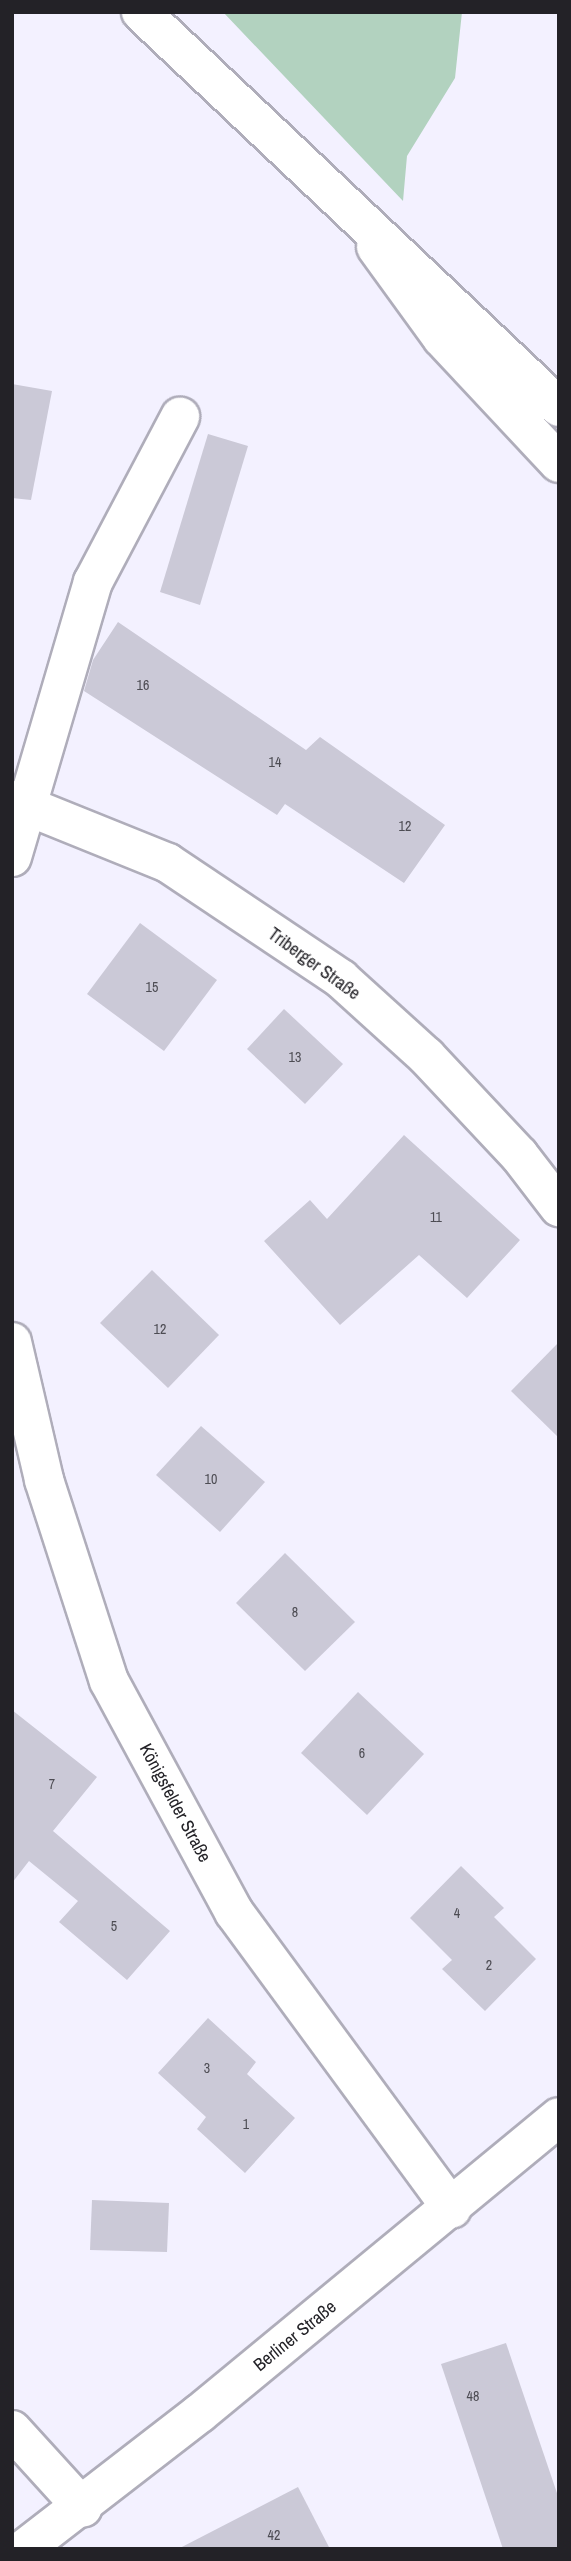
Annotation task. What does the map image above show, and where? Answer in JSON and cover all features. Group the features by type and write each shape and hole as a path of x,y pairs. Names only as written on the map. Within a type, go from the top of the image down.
{"street":[{"path":"141,12 358,223 559,407"},
{"path":"358,223 442,338 559,463"},
{"path":"12,857 18,802 93,582 180,417"},
{"name":"Triberger Straße","path":"18,802 168,863 341,979 426,1056 519,1155 559,1207"},
{"name":"Königsfelder Straße","path":"12,1342 44,1480 109,1681 234,1912 452,2209"},
{"name":"Berliner Straße","path":"31,2547 452,2209 559,2117"},
{"path":"12,2430 82,2508"}],"green space":[{"path":"223,12 462,12 455,78 407,156 403,201"}],"building":[{"path":"12,384 52,391 31,500 12,498"},
{"path":"208,434 248,446 200,605 160,592"},
{"path":"118,622 306,750 320,737 445,825 404,883 285,804 277,815 84,691 93,660"},
{"path":"140,923 217,980 164,1051 87,994"},
{"path":"284,1009 343,1064 305,1104 247,1049"},
{"path":"404,1135 520,1240 467,1298 419,1255 340,1325 264,1241 310,1200 327,1219"},
{"path":"152,1270 219,1335 168,1388 100,1323"},
{"path":"559,1342 559,1438 511,1391"},
{"path":"201,1426 265,1482 220,1532 156,1475"},
{"path":"285,1553 355,1622 305,1671 236,1603"},
{"path":"358,1692 424,1754 367,1815 301,1753"},
{"path":"12,1710 97,1777 53,1831 170,1931 127,1980 59,1922 78,1901 29,1861 12,1883"},
{"path":"461,1866 504,1908 494,1917 536,1959 485,2011 442,1969 452,1960 410,1918"},
{"path":"208,2018 256,2062 247,2074 295,2118 245,2173 197,2129 206,2117 158,2073"},
{"path":"92,2200 169,2203 167,2252 90,2250"},
{"path":"506,2343 559,2499 559,2549 503,2549 441,2364"},
{"path":"298,2487 330,2549 178,2549"}]}
